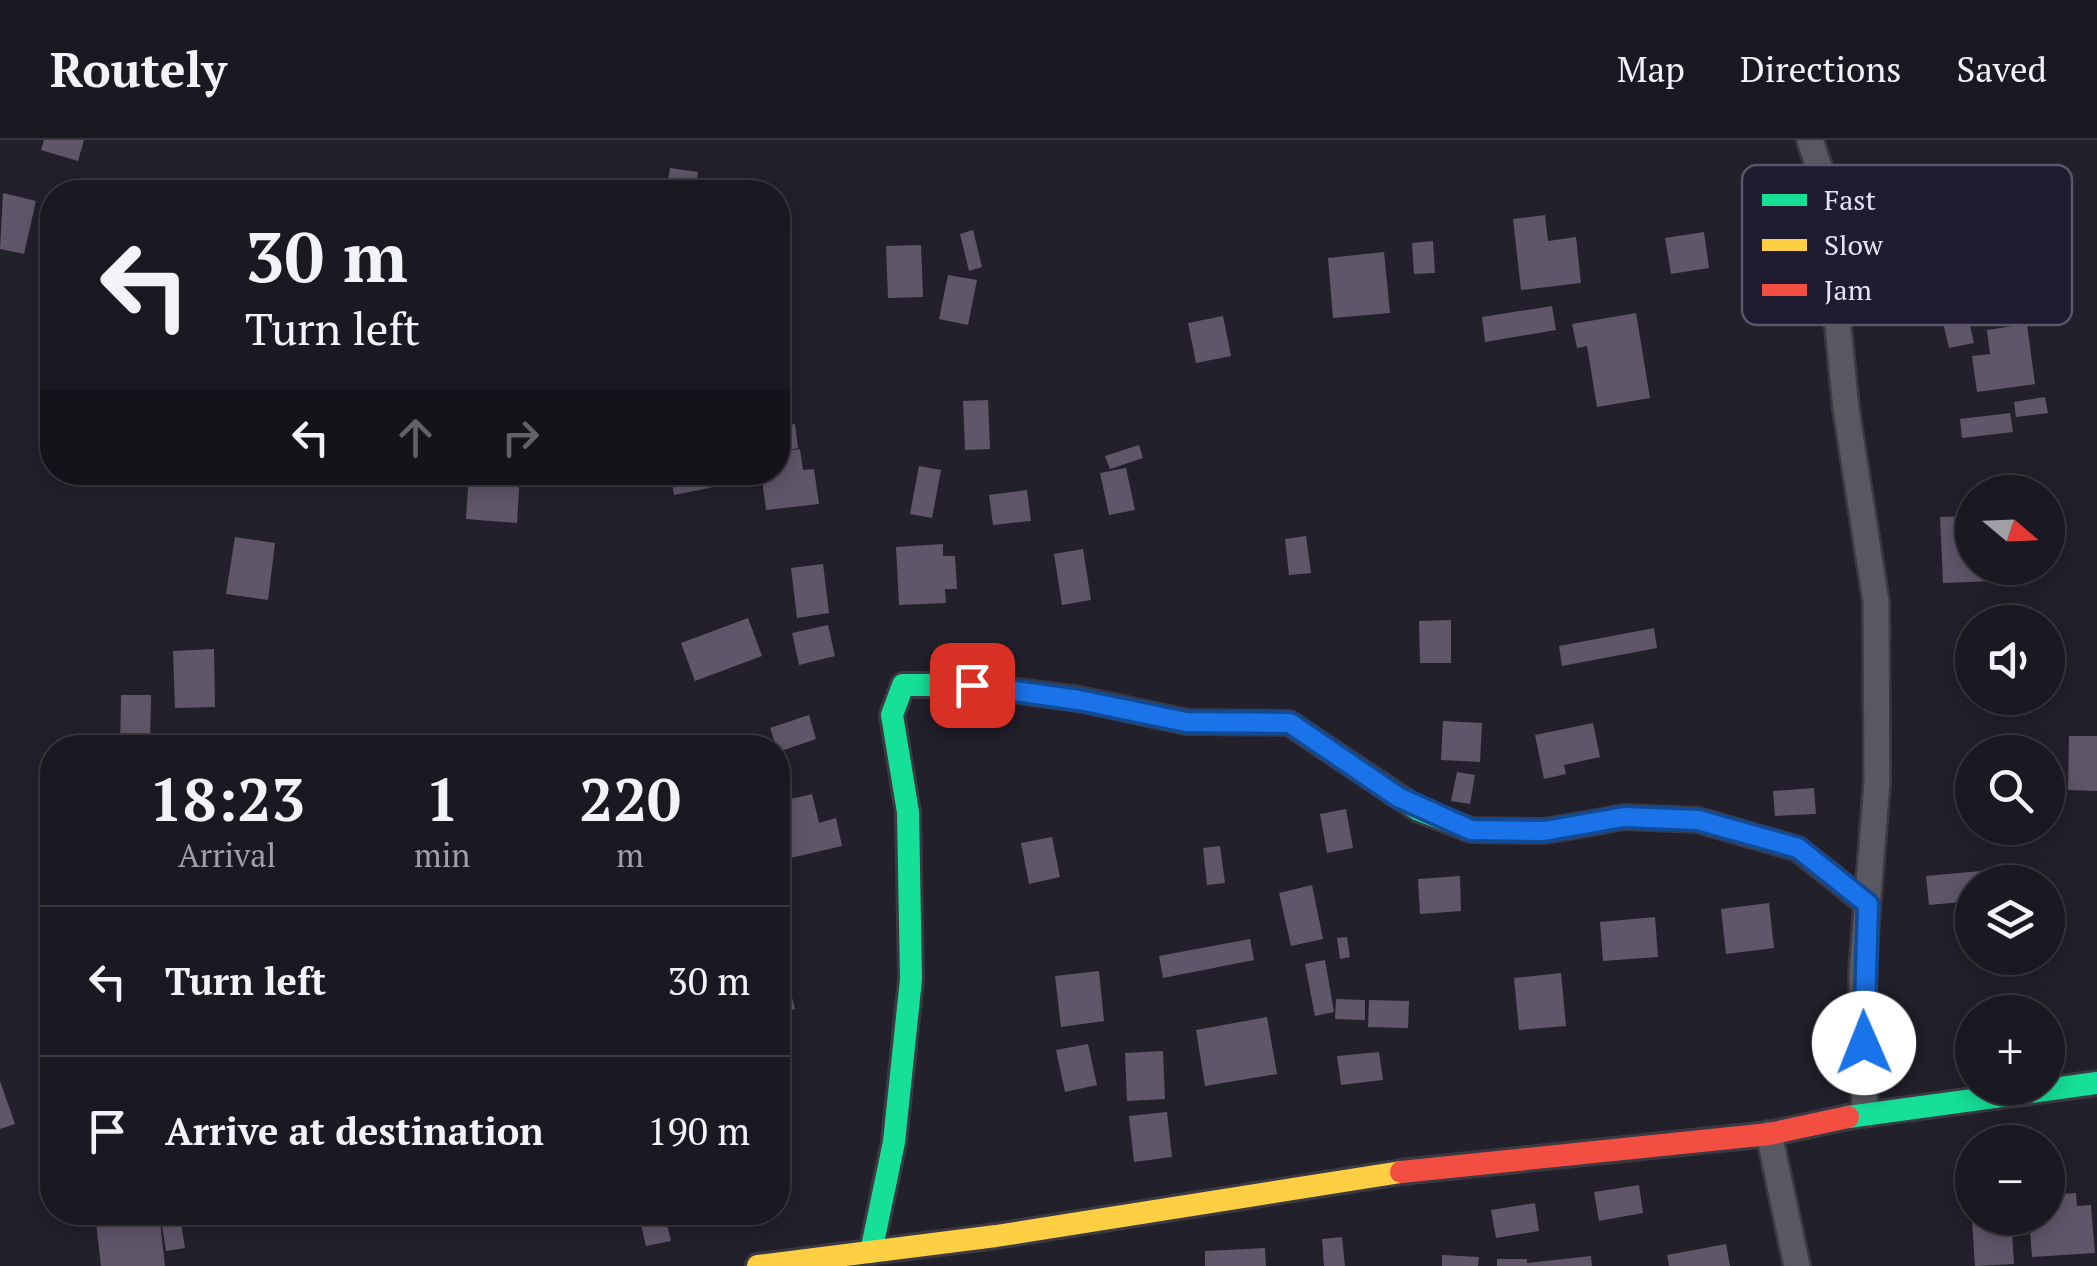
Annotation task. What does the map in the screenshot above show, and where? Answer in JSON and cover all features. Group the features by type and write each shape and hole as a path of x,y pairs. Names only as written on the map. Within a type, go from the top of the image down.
{"street":[{"path":"1810,140 1818,165"},
{"path":"1838,325 1846,409 1876,602 1877,782 1862,974 1865,1113"},
{"path":"871,1252 895,1154 909,1054 914,890 907,798 892,707 904,685 972,685 1079,700 1186,722 1290,723 1390,793 1471,830 1544,831 1624,817 1698,820 1798,848 1868,904"},
{"path":"758,1266 1399,1172 1768,1134 1865,1113 2097,1083"},
{"path":"1768,1134 1797,1266"}],"building":[{"path":"44,140 84,140 78,161 41,150"},
{"path":"670,168 698,172 697,180 668,180"},
{"path":"3,193 36,201 24,254 0,249"},
{"path":"1545,215 1548,241 1576,237 1581,283 1521,290 1513,219"},
{"path":"973,230 982,267 969,271 960,234"},
{"path":"1704,232 1709,268 1671,274 1665,238"},
{"path":"1433,241 1435,273 1414,274 1412,243"},
{"path":"921,245 923,297 888,298 886,246"},
{"path":"1384,252 1390,313 1333,318 1328,258"},
{"path":"948,275 977,280 968,325 939,319"},
{"path":"1552,306 1556,330 1485,342 1482,317"},
{"path":"1636,313 1650,398 1597,407 1587,346 1577,348 1572,324"},
{"path":"1223,316 1231,356 1196,363 1188,323"},
{"path":"1944,325 1970,325 1974,343 1949,348"},
{"path":"2027,325 2035,384 1977,392 1972,356 1990,354 1987,330"},
{"path":"2045,397 2048,413 2016,417 2014,402"},
{"path":"988,400 990,449 965,450 963,401"},
{"path":"2010,413 2013,432 1962,438 1960,419"},
{"path":"795,424 798,448 790,450 790,425"},
{"path":"1139,445 1143,458 1110,469 1105,456"},
{"path":"800,449 803,470 814,469 819,504 766,510 763,485 790,485 790,451"},
{"path":"919,466 941,470 932,518 910,514"},
{"path":"1126,468 1135,510 1109,515 1100,473"},
{"path":"468,485 519,485 517,523 466,519"},
{"path":"672,485 714,485 714,487 674,495"},
{"path":"1027,490 1031,521 993,525 989,495"},
{"path":"1940,517 1955,517 1955,583 1943,583"},
{"path":"1306,536 1311,573 1289,575 1285,539"},
{"path":"235,537 275,543 268,600 226,594"},
{"path":"943,544 943,556 955,556 957,589 945,589 946,603 899,605 896,547"},
{"path":"1083,549 1091,600 1062,605 1054,554"},
{"path":"823,564 829,613 797,618 791,568"},
{"path":"748,618 762,656 695,681 681,643"},
{"path":"1451,620 1451,663 1420,663 1419,621"},
{"path":"828,625 835,656 799,665 792,633"},
{"path":"1654,628 1657,648 1562,666 1559,646"},
{"path":"214,649 215,707 175,708 173,651"},
{"path":"121,695 151,695 150,735 120,735"},
{"path":"809,715 816,739 790,748 790,735 772,735 770,728"},
{"path":"1443,721 1482,723 1480,762 1441,760"},
{"path":"1593,723 1600,757 1564,765 1566,774 1544,779 1535,735"},
{"path":"2069,736 2097,736 2097,791 2068,790"},
{"path":"1457,772 1475,775 1470,804 1451,801"},
{"path":"1814,788 1816,814 1775,816 1773,791"},
{"path":"812,794 819,823 836,818 842,846 790,858 790,799"},
{"path":"1346,809 1353,848 1327,853 1320,814"},
{"path":"1052,837 1060,877 1029,884 1021,843"},
{"path":"1220,846 1225,883 1207,885 1203,848"},
{"path":"1955,873 1955,903 1929,905 1926,876"},
{"path":"1460,876 1461,911 1420,914 1418,879"},
{"path":"1312,885 1323,939 1291,946 1279,893"},
{"path":"1769,903 1774,948 1726,954 1721,909"},
{"path":"1655,917 1658,957 1603,961 1600,922"},
{"path":"1347,937 1350,957 1340,959 1337,938"},
{"path":"1250,939 1254,960 1163,978 1159,956"},
{"path":"1325,960 1334,1012 1315,1016 1305,964"},
{"path":"1099,971 1104,1021 1061,1027 1055,976"},
{"path":"1561,973 1566,1026 1519,1030 1514,978"},
{"path":"1336,999 1365,1000 1365,1020 1335,1019"},
{"path":"1369,1000 1409,1001 1408,1028 1368,1027"},
{"path":"1267,1017 1277,1074 1205,1086 1196,1030"},
{"path":"1088,1044 1097,1085 1065,1092 1056,1050"},
{"path":"1163,1051 1165,1099 1127,1101 1125,1053"},
{"path":"1379,1052 1383,1080 1341,1085 1337,1056"},
{"path":"0,1081 15,1124 0,1129"},
{"path":"1167,1112 1172,1157 1134,1162 1129,1116"},
{"path":"1639,1185 1643,1213 1599,1221 1594,1192"},
{"path":"2076,1193 2077,1206 2091,1205 2095,1253 2032,1257 2030,1235 2065,1235 2065,1194"},
{"path":"1535,1203 1539,1231 1496,1238 1491,1210"},
{"path":"96,1225 160,1225 165,1266 101,1266"},
{"path":"181,1225 185,1248 166,1251 162,1226"},
{"path":"641,1225 667,1225 671,1241 646,1246"},
{"path":"1973,1235 2012,1235 2014,1264 1975,1266"},
{"path":"1342,1237 1345,1266 1324,1266 1322,1239"},
{"path":"1726,1244 1730,1266 1669,1266 1667,1255"},
{"path":"1265,1248 1266,1266 1205,1266 1205,1251"},
{"path":"1442,1255 1479,1257 1478,1266 1442,1266"},
{"path":"1591,1256 1592,1266 1497,1266 1497,1259 1527,1259 1527,1263"}],"traffic: fast":[{"path":"871,1252 894,1142 911,979 908,812 892,715 903,685 972,685 1079,699 1187,722 1289,723 1419,810 1471,830 1544,831 1586,824"},
{"path":"1848,1117 2097,1083"}],"traffic: slow":[{"path":"1586,824 1624,817 1698,820 1798,849 1867,904"},
{"path":"758,1266 996,1236 1401,1172"}],"traffic: jam":[{"path":"1401,1172 1769,1134 1848,1117"}],"route":[{"path":"972,685 1079,700 1186,722 1290,723 1419,810 1471,830 1544,831 1624,817 1698,820 1798,848 1868,904 1862,974 1864,1043"}]}
